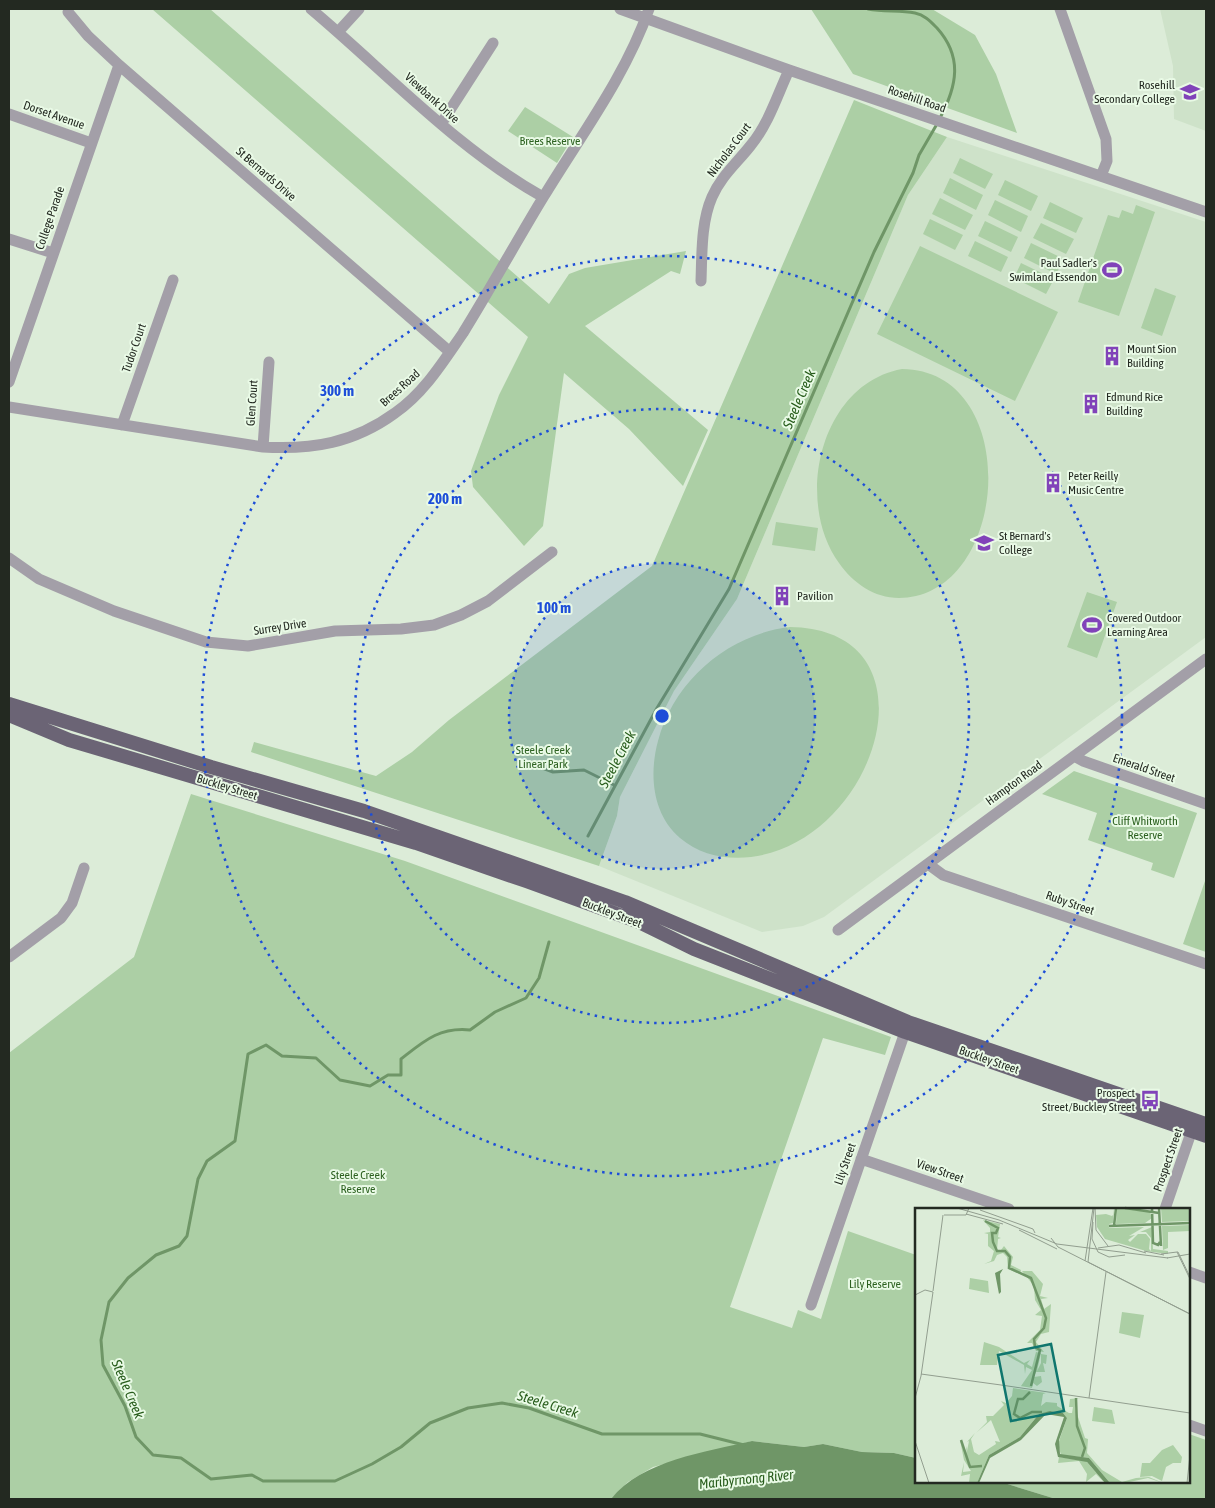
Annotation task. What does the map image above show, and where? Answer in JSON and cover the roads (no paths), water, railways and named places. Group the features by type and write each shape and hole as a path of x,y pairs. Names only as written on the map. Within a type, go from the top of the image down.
{"main road":[{"name":"Buckley Street","path":"9,704 212,767 364,811 625,902 906,1027"},
{"name":"Buckley Street","path":"9,715 69,740 416,843 526,881 639,922 694,949 906,1027 1198,1125 1206,1136"}],"street":[{"name":"Viewbank Drive","path":"311,9 441,124 494,166 543,197"},
{"path":"338,32 359,9"},
{"name":"Rosehill Road","path":"620,9 644,13 789,70 1206,212"},
{"path":"1060,9 1106,139 1107,161 1101,176"},
{"name":"St Bernards Drive","path":"68,12 88,36 119,65 450,352"},
{"name":"Brees Road","path":"9,407 263,447 296,449 323,445 349,438 374,427 396,412 418,393 435,374 450,352 490,290 543,197 620,74 633,48 644,13"},
{"path":"441,124 493,43"},
{"name":"College Parade","path":"9,382 119,65"},
{"name":"Nicholas Court","path":"701,281 704,232 712,198 728,171 752,145 770,117 789,70"},
{"name":"Dorset Avenue","path":"9,114 91,142"},
{"path":"9,239 53,254"},
{"name":"Tudor Court","path":"122,425 173,280"},
{"name":"Glen Court","path":"263,447 268,362"},
{"name":"Surrey Drive","path":"9,558 39,579 114,611 206,642 248,646 336,631 401,630 434,626 488,601 552,552"},
{"name":"Hampton Road","path":"838,930 1206,659"},
{"name":"Emerald Street","path":"1074,756 1083,761 1206,804"},
{"name":"Ruby Street","path":"928,864 943,875 1206,964"},
{"path":"9,957 60,918 72,903 84,868"},
{"name":"Lily Street","path":"811,1305 906,1027"},
{"name":"Prospect Street","path":"1165,1208 1198,1125"},
{"name":"View Street","path":"862,1158 1006,1208"},
{"path":"1190,1272 1206,1278"},
{"path":"1190,1425 1206,1431"}],"water":[{"name":"Maribyrnong River","path":"752,1441 804,1447 823,1444 862,1452 894,1453 915,1458 915,1483 1004,1483 1056,1499 611,1499 624,1486 640,1475 657,1466 695,1454"}],"waterway":[{"name":"Steele Creek","path":"868,9 919,14 930,21 945,39 951,50 955,72 950,95 940,118"},
{"name":"Steele Creek","path":"588,836 657,708 729,589 874,252 913,173 919,155 937,124"},
{"path":"537,766 553,772 584,770 614,785"},
{"name":"Steele Creek","path":"549,942 539,978 526,998 495,1012 470,1030 449,1031 425,1041 401,1059 401,1075 388,1075 370,1086 340,1080 316,1058 282,1056 266,1045 248,1054 235,1141 207,1161 198,1179 187,1236 179,1246 156,1255 128,1278 109,1302 101,1340 103,1365 125,1406 136,1437 153,1455 181,1458 211,1479 252,1475 263,1481 335,1481 372,1464 401,1447 430,1423 468,1408 502,1403 529,1408 602,1434 700,1434 744,1445"}],"place":[{"name":"Rosehill Secondary College","path":"1190,92"},
{"name":"Paul Sadler's Swimland Essendon","path":"1112,270"},
{"name":"Mount Sion Building","path":"1112,356"},
{"name":"Edmund Rice Building","path":"1091,404"},
{"name":"Peter Reilly Music Centre","path":"1053,483"},
{"name":"St Bernard's College","path":"984,543"},
{"name":"Pavilion","path":"782,596"},
{"name":"Covered Outdoor Learning Area","path":"1092,625"},
{"name":"Prospect Street/Buckley Street","path":"1150,1100"}],"park label":[{"name":"Brees Reserve","path":"550,141"},
{"name":"Steele Creek Linear Park","path":"543,757"},
{"name":"Cliff Whitworth Reserve","path":"1145,828"},
{"name":"Steele Creek Reserve","path":"358,1182"},
{"name":"Lily Reserve","path":"875,1284"}]}
